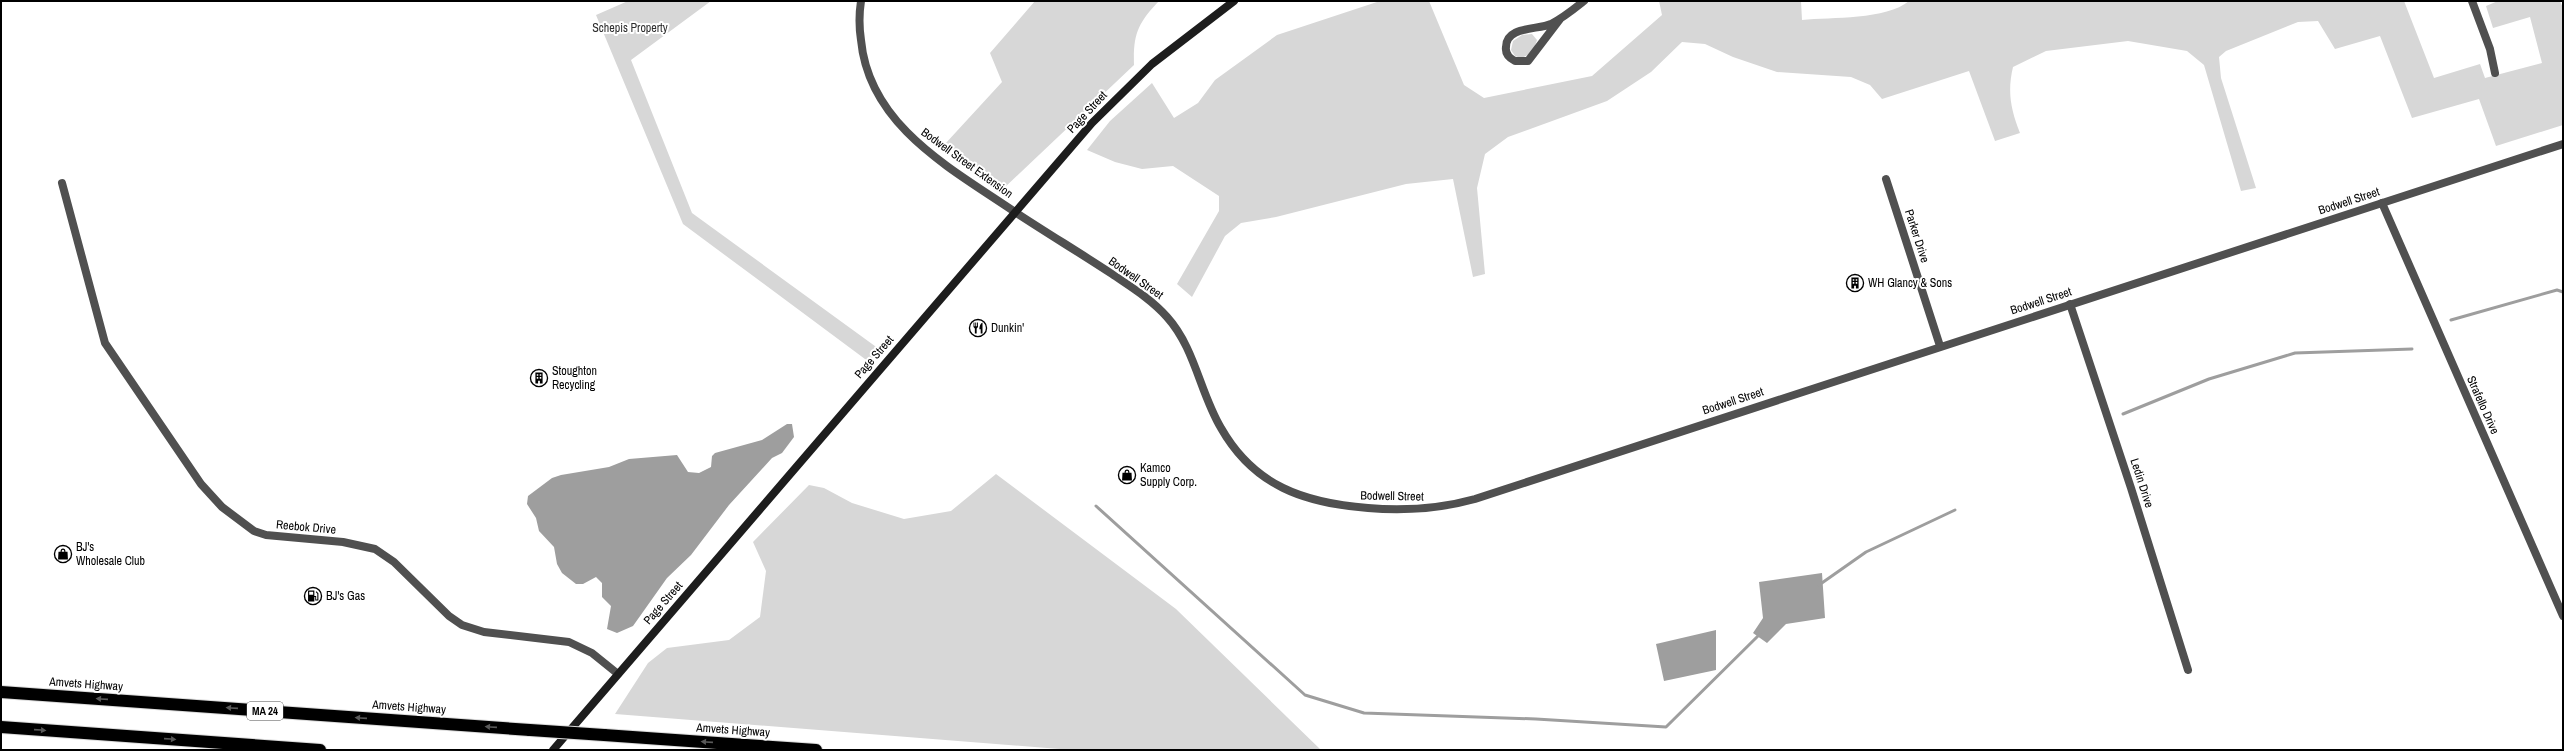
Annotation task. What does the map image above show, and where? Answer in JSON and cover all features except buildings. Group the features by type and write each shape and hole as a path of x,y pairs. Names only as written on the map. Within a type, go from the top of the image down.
{"highway":[{"name":"Amvets Highway","path":"1,692 816,750"},
{"path":"1,727 320,750"}],"main road":[{"name":"Page Street","path":"553,750 1092,123 1121,93 1172,48 1234,1"}],"street":[{"name":"Bodwell Street Extension","path":"862,1 860,32 864,61 879,96 894,119 924,149 1015,212"},
{"path":"1560,19 1547,25 1520,30 1508,38 1506,46 1507,55 1515,62 1524,62 1532,58 1550,29 1560,19 1584,1"},
{"path":"2472,1 2490,48 2495,73"},
{"path":"1530,29 1538,31 1541,35 1540,47"},
{"name":"Bodwell Street","path":"1015,212 1147,298 1168,317 1187,349 1220,428 1248,463 1271,481 1291,492 1313,501 1334,505 1415,510 1454,505 2563,144"},
{"name":"Parker Drive","path":"1886,179 1940,346"},
{"name":"Reebok Drive","path":"62,183 100,331 108,348 201,484 216,501 241,522 266,535 343,542 375,549 394,562 449,616 462,625 484,632 569,642 592,653 618,674"},
{"name":"Strafello Drive","path":"2382,203 2563,616"},
{"name":"Ledin Drive","path":"2070,304 2109,418 2188,670"}],"green space":[{"name":"Schepis Property","path":"628,1 711,1 631,60 692,213 879,349 869,362 683,224 596,15"},
{"path":"1035,1 1159,1 1146,16 1138,30 1135,45 1134,65 1003,189 945,144 1002,82 990,53"},
{"path":"1380,1 1429,1 1464,85 1484,98 1592,76 1662,15 1659,1 1801,1 1802,20 1873,15 1887,12 1909,1 2404,1 2434,78 2480,64 2485,78 2542,63 2530,17 2493,28 2486,6 2498,1 2560,1 2563,8 2563,125 2496,146 2479,99 2412,118 2380,36 2335,49 2318,21 2298,22 2226,51 2219,57 2221,78 2256,188 2241,191 2204,65 2187,51 2128,41 2046,51 2013,67 2010,93 2012,109 2020,133 1995,141 1969,71 1882,99 1870,85 1851,77 1777,72 1733,57 1705,44 1682,42 1651,72 1607,101 1508,137 1485,154 1477,188 1485,274 1473,277 1453,179 1406,184 1276,217 1241,223 1225,236 1192,297 1177,284 1219,211 1219,196 1173,166 1142,169 1115,162 1087,150 1110,121 1152,83 1174,118 1198,103 1215,80 1277,35"},
{"path":"1532,34 1537,40 1532,51 1523,57 1515,56 1511,50 1513,41 1522,35"},
{"path":"996,474 1176,609 1321,750 1072,750 615,714 648,663 667,648 729,640 760,617 766,571 753,542 809,485 824,488 852,503 904,519 951,511"}],"shaded area":[{"path":"787,424 792,424 794,437 782,453 772,458 729,505 691,555 667,578 633,626 617,633 607,629 611,606 602,597 602,583 596,577 583,584 576,584 562,573 557,564 554,547 539,531 536,518 527,504 528,496 552,478 561,475 609,467 629,459 677,455 688,472 699,473 711,467 712,456 715,453 762,440"},
{"path":"1822,573 1825,618 1786,624 1767,643 1753,633 1763,618 1759,582"},
{"path":"1716,630 1716,670 1664,681 1656,644"}],"waterway":[{"path":"2451,320 2557,290 2563,292"},
{"path":"2123,414 2209,379 2295,353 2412,349"},
{"path":"1096,506 1305,695 1364,713 1536,719 1666,727 1760,634"},
{"path":"1819,585 1866,552 1955,510"}],"place":[{"name":"WH Glancy & Sons","path":"1855,283"},
{"name":"Dunkin'","path":"978,328"},
{"name":"Stoughton Recycling","path":"539,378"},
{"name":"Kamco Supply Corp.","path":"1127,475"},
{"name":"BJ's Wholesale Club","path":"63,554"},
{"name":"BJ's Gas","path":"313,596"}]}
